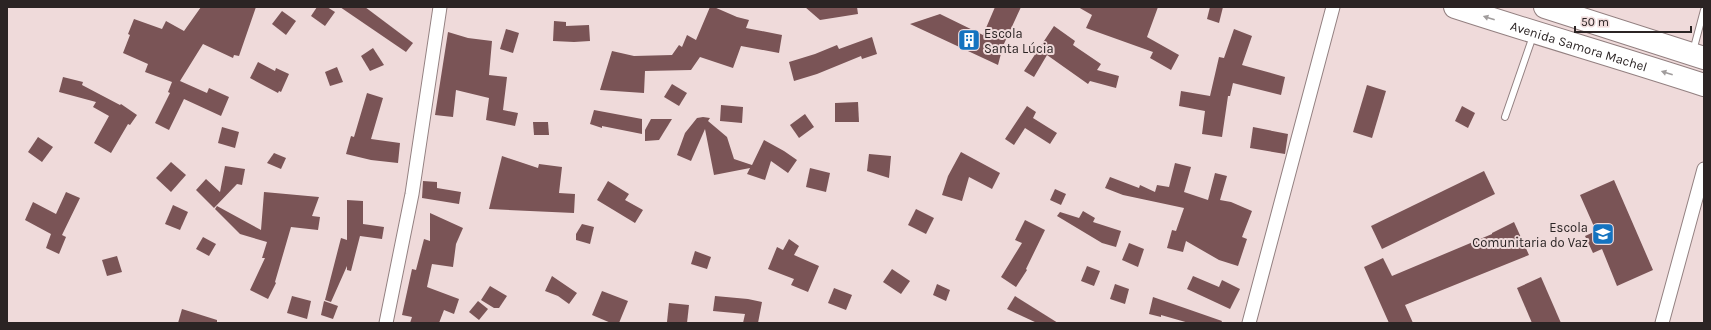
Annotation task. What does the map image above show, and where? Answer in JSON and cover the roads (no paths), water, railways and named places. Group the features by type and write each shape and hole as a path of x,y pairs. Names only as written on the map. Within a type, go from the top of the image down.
{"highway":[{"name":"Avenida Samora Machel","path":"1455,7 1534,33 1591,48 1704,85"},
{"name":"Avenida Samora Machel","path":"1545,7 1698,56"}],"street":[{"path":"386,323 412,194 440,7"},
{"path":"1249,323 1333,7"},
{"path":"1662,323 1704,169"}],"lane":[{"path":"1698,56 1704,10"},
{"path":"1505,117 1534,33"}],"place":[{"name":"Escola Santa Lúcia","path":"969,40"},
{"name":"Escola Comunitaria do Vaz","path":"1603,234"}]}
